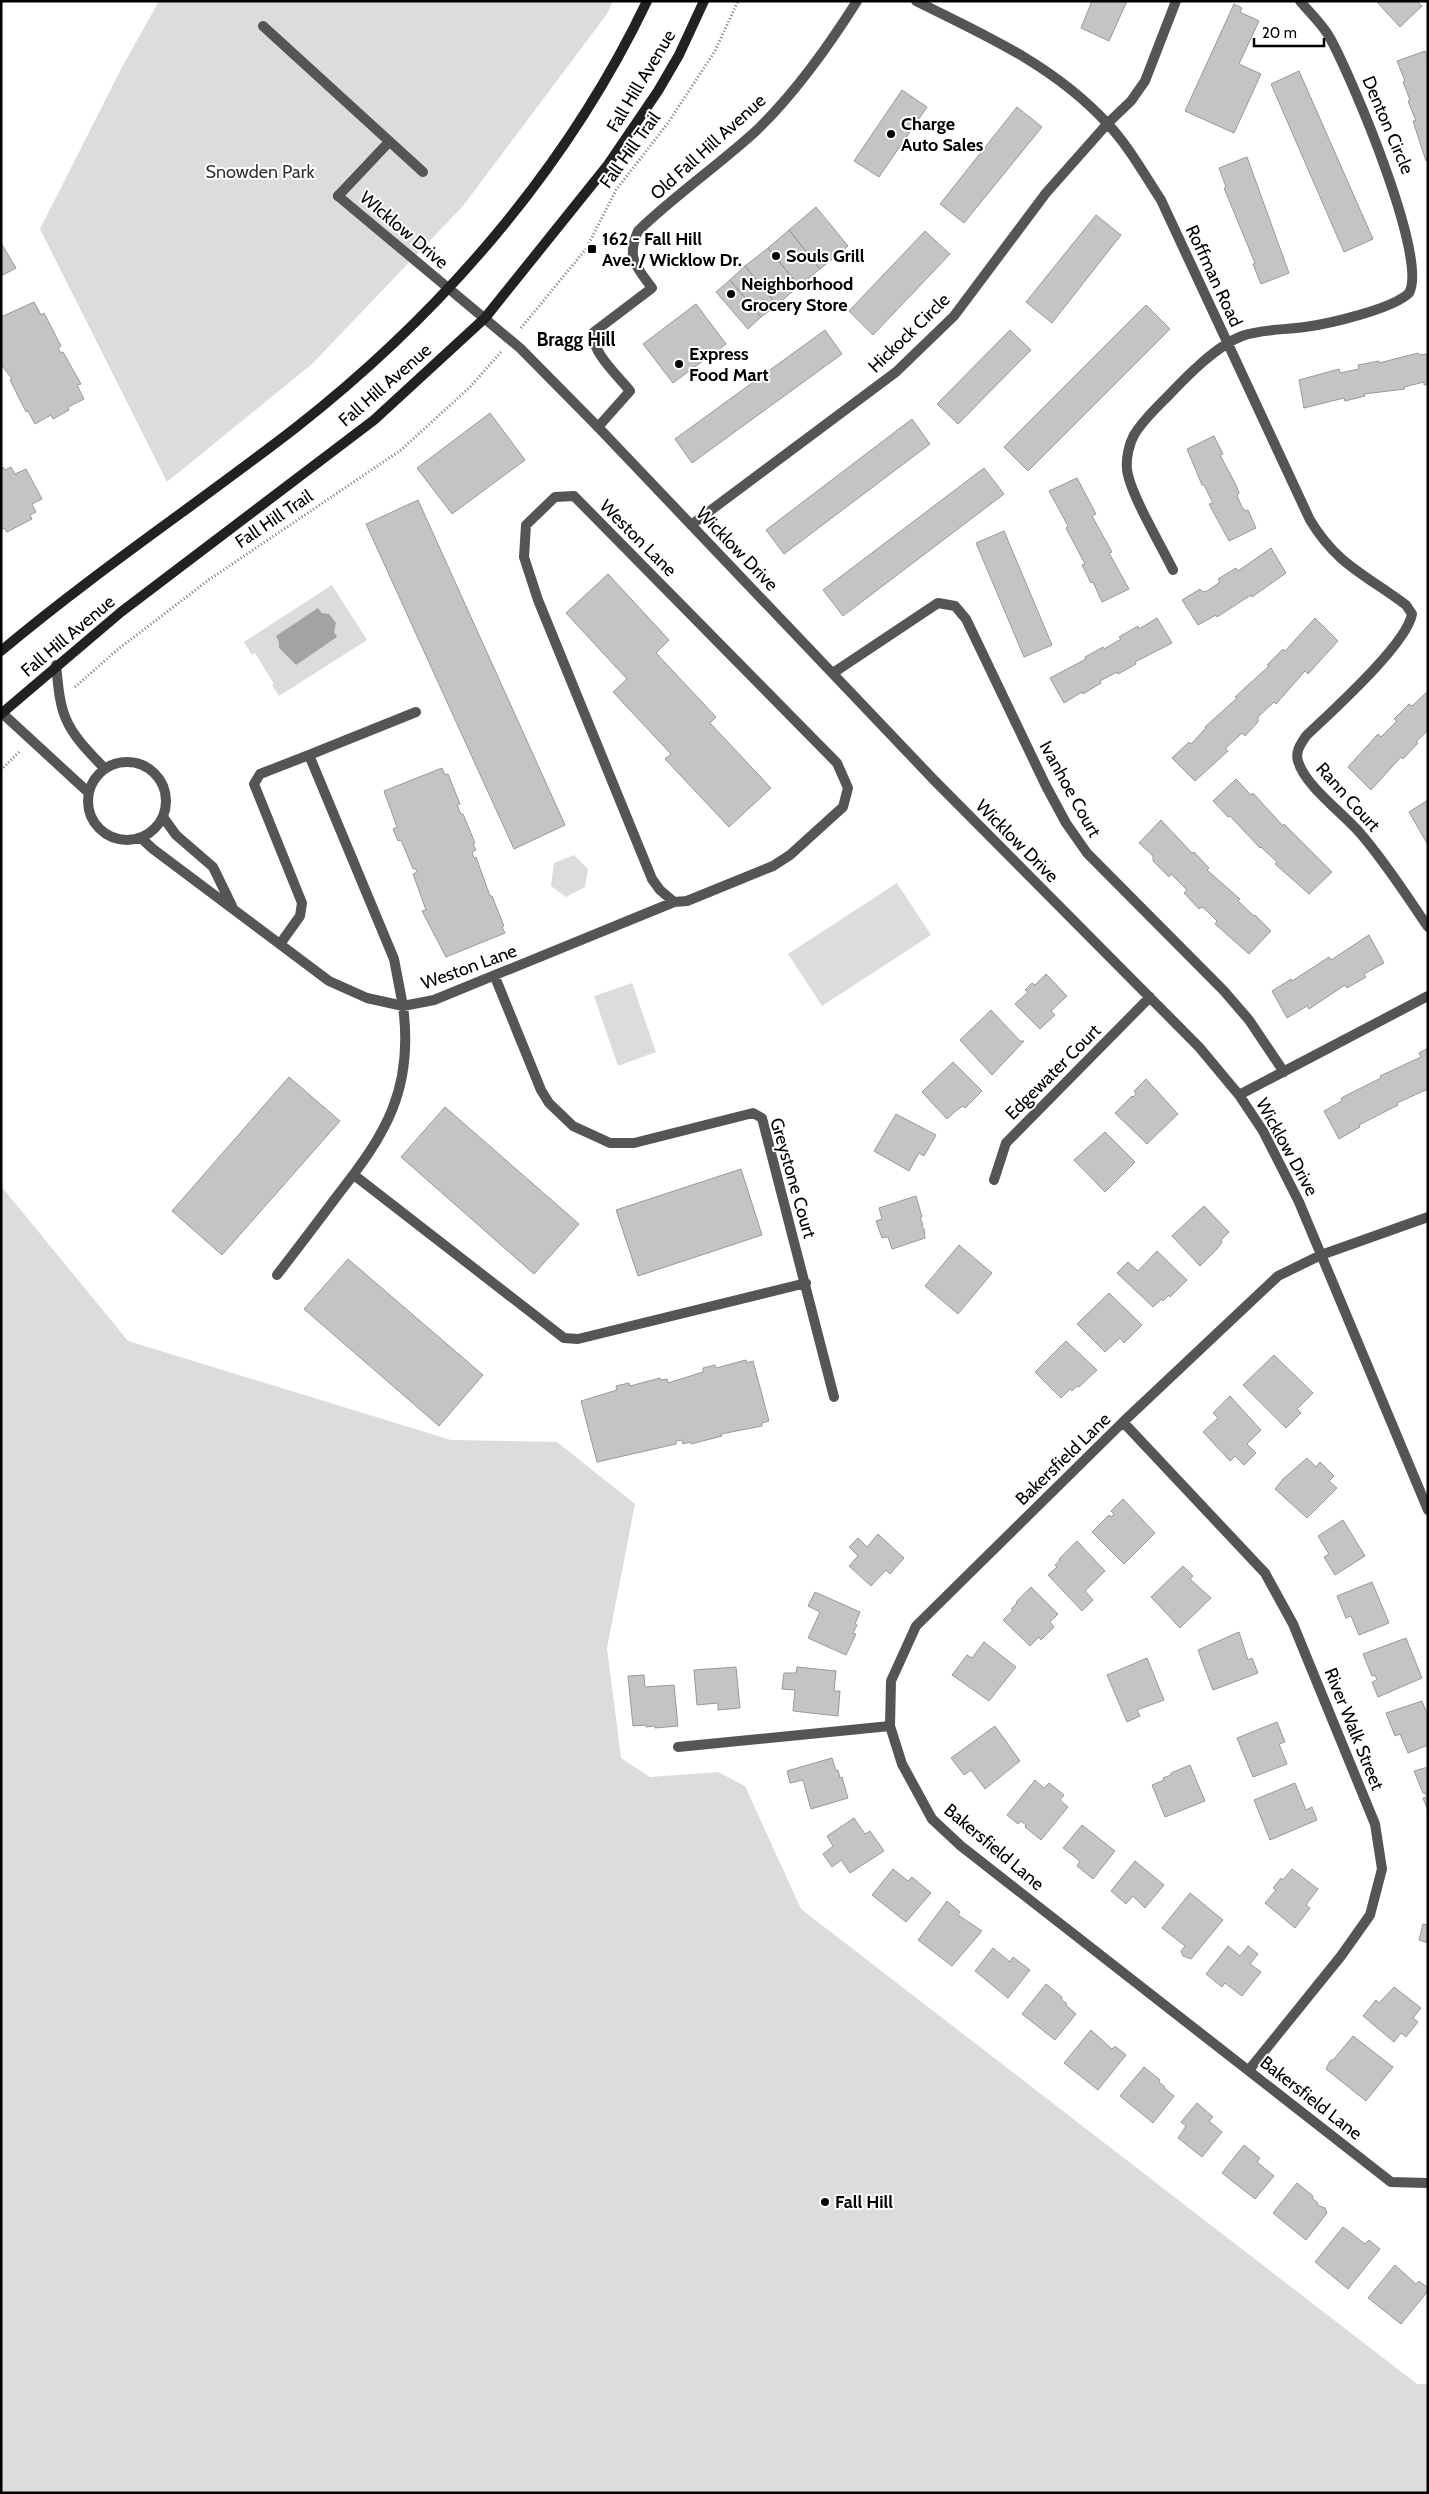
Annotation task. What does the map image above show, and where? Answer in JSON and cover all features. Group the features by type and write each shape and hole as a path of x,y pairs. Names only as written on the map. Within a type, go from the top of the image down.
{"main road":[{"name":"Fall Hill Avenue","path":"1,651 109,565 294,429 346,386 448,289 495,237 564,144 608,72 646,1"},
{"name":"Fall Hill Avenue","path":"2,711 121,612 374,420 485,318 607,166 662,84 679,54 704,1"}],"street":[{"name":"Old Fall Hill Avenue","path":"598,427 630,391 596,350 592,338 594,332 652,288 633,260 633,243 638,231 731,152 771,114 832,42 857,1"},
{"name":"Roffman Road","path":"916,1 933,5 1009,47 1062,80 1108,123 1161,200 1310,520 1321,539 1337,557 1406,605 1412,614 1410,625"},
{"path":"1108,123 1131,101 1145,81 1176,1"},
{"name":"Denton Circle","path":"1173,570 1132,486 1127,470 1128,452 1134,436 1151,413 1188,376 1228,343 1242,336 1308,327 1366,313 1397,302 1413,288 1416,269 1414,248 1393,173 1373,124 1329,36 1300,1"},
{"path":"263,26 423,172"},
{"name":"Hickock Circle","path":"692,524 896,372 935,335 954,316 1046,193 1108,123"},
{"name":"WIcklow Drive","path":"390,142 338,196 448,289"},
{"name":"Wicklow Drive","path":"448,289 520,348 598,427 934,780 1199,1047 1239,1095 1263,1131 1300,1202 1428,1510"},
{"name":"Weston Lane","path":"141,838 329,981 367,998 403,1006 434,1000 674,902 687,901 779,863 790,855 843,807 848,788 837,763 574,496 555,497 526,526 524,557 542,609 652,879 660,890 674,902"},
{"name":"Ivanhoe Court","path":"833,673 938,603 954,606 966,619 1046,786 1066,823 1087,853 1224,992 1249,1020 1284,1072"},
{"name":"Rann Court","path":"1410,625 1377,667 1306,736 1298,748 1297,758 1306,776 1359,832 1387,866 1428,927"},
{"path":"56,665 58,689 66,719 81,742 105,768"},
{"path":"2,711 89,793"},
{"path":"280,944 300,916 302,903 254,784 260,774 416,712"},
{"path":"277,1275 374,1147 388,1123 398,1094 405,1058 406,1027 394,958 309,755"},
{"path":"116,763 142,764 152,770 161,780 166,792 166,805 163,817 150,833 141,838 117,838 97,826 88,805 89,793 92,783 105,768 116,763"},
{"name":"Weston Lane","path":"163,817 176,835 213,867 233,907"},
{"name":"Greystone Court","path":"495,976 541,1090 549,1103 573,1126 610,1143 634,1143 753,1113 762,1118 834,1397"},
{"path":"1239,1095 1428,996"},
{"name":"Edgewater Court","path":"994,1180 1006,1143 1150,997"},
{"path":"354,1175 564,1338 578,1339 806,1283"},
{"name":"Bakersfield Lane","path":"1427,2183 1391,2182 962,1846 932,1819 902,1764 890,1726 891,1681 916,1626 1123,1422 1271,1282 1294,1266 1428,1217"},
{"name":"River Walk Street","path":"1123,1422 1265,1572 1293,1624 1375,1824 1382,1869 1370,1914 1341,1956 1249,2070"},
{"path":"678,1747 890,1726"}],"path":[{"name":"Fall Hill Trail","path":"536,310 586,249 616,190 668,123 715,51 738,1"},
{"name":"Fall Hill Trail","path":"72,690 117,650 210,579 296,519 380,466 463,393 488,368"},
{"path":"1,770 15,757"}],"green space":[{"name":"Snowden Park","path":"159,1 613,1 607,14 463,206 312,364 167,482 40,229 121,69"},
{"path":"332,585 367,640 279,696 255,653 252,655 244,642"},
{"path":"574,855 588,869 585,887 566,897 551,886 554,863"},
{"path":"897,883 931,935 822,1006 788,954"},
{"path":"632,983 656,1052 618,1066 594,996"},
{"path":"1,1186 128,1341 451,1440 557,1442 635,1504 607,1648 621,1758 650,1777 718,1772 745,1786 801,1909 1417,2384 1428,2384 1428,2493 1,2493"}],"shaded area":[{"path":"318,608 322,613 329,614 336,623 334,632 337,637 296,665 279,648 276,636"}],"building":[{"path":"1092,1 1127,1 1109,41 1081,28"},
{"path":"1376,1 1417,1 1422,6 1400,27"},
{"path":"1234,4 1242,8 1240,12 1259,21 1239,64 1261,74 1234,133 1185,111"},
{"path":"1425,51 1428,59 1428,160 1426,161 1413,121 1416,121 1408,101 1410,100 1403,82 1405,81 1397,61"},
{"path":"1299,71 1373,239 1344,252 1271,84"},
{"name":"Charge Auto Sales","path":"902,90 927,107 879,177 854,161"},
{"path":"1017,107 1042,127 964,223 940,204"},
{"path":"1247,157 1289,273 1261,284 1253,264 1255,263 1224,188 1226,187 1219,168"},
{"path":"816,207 848,246 820,269 789,230"},
{"path":"1096,215 1121,235 1052,323 1026,302"},
{"path":"789,230 820,269 799,286 768,248"},
{"path":"925,231 950,254 873,335 849,311"},
{"path":"1,243 16,268 1,276"},
{"path":"592,244 596,246 591,253 588,251"},
{"path":"768,248 799,286 777,305 745,266"},
{"path":"745,266 777,305 761,317 730,280"},
{"path":"730,280 761,317 748,329 716,292"},
{"path":"34,302 41,315 44,313 61,346 58,348 61,353 63,352 81,384 77,385 84,399 68,407 69,410 53,419 51,415 35,424 28,411 26,412 10,380 12,379 1,364 1,317"},
{"name":"Express Food Mart","path":"696,304 726,344 673,383 643,344"},
{"path":"1146,305 1170,329 1028,471 1004,447"},
{"path":"825,330 842,354 692,463 675,439"},
{"path":"1010,330 1031,350 958,424 937,404"},
{"path":"1418,353 1419,355 1428,354 1428,384 1424,385 1424,382 1404,387 1405,389 1364,394 1365,396 1345,401 1344,398 1304,408 1299,380 1339,369 1340,373 1359,369 1358,365 1379,361 1379,363"},
{"path":"490,413 525,460 452,514 417,468"},
{"path":"912,419 930,444 784,554 766,530"},
{"path":"1214,436 1223,454 1220,455 1236,485 1239,493 1237,496 1243,509 1248,510 1256,528 1229,541 1209,504 1213,503 1204,485 1202,485 1187,449"},
{"path":"3,467 5,470 11,467 15,474 26,469 42,499 32,504 36,512 30,515 32,519 7,532 4,528 1,530 1,468"},
{"path":"984,468 1004,494 843,616 823,590"},
{"path":"1077,478 1096,514 1092,516 1112,552 1109,553 1129,589 1102,602 1093,582 1091,583 1082,565 1085,564 1066,528 1068,526 1049,491"},
{"path":"418,500 565,825 514,849 366,524"},
{"path":"1004,531 1052,645 1024,657 976,543"},
{"path":"1271,548 1286,573 1252,597 1251,595 1217,617 1216,615 1198,625 1182,600 1200,589 1203,592 1207,591 1220,582 1218,579 1236,568 1238,571"},
{"path":"608,574 669,640 656,653 716,717 710,723 771,788 729,827 665,759 671,754 613,692 627,679 566,613"},
{"path":"1157,618 1172,643 1135,662 1136,664 1118,674 1117,672 1100,681 1101,683 1083,694 1082,692 1064,703 1050,678 1086,659 1085,657 1103,647 1104,649 1121,639 1119,637 1138,626 1139,629"},
{"path":"1315,618 1338,641 1308,674 1305,671 1276,704 1274,702 1258,717 1258,722 1245,736 1242,733 1225,749 1228,751 1195,781 1172,758 1189,742 1191,744 1205,727 1269,666 1267,665 1283,649 1285,651"},
{"path":"1428,691 1428,730 1403,759 1401,757 1371,790 1348,767 1378,734 1381,737 1397,721 1394,719 1409,704 1412,706"},
{"path":"442,768 445,775 448,774 460,804 457,805 461,814 463,814 475,843 473,844 476,850 472,852 474,858 476,857 490,896 492,896 504,926 502,927 505,933 446,957 422,911 426,910 413,874 417,872 415,868 413,869 401,840 398,841 393,829 397,827 384,791"},
{"path":"1236,779 1251,795 1253,793 1283,826 1284,824 1332,872 1309,894 1275,864 1277,862 1260,848 1213,801"},
{"path":"1428,800 1428,845 1409,812"},
{"path":"1161,820 1209,868 1207,870 1240,899 1238,901 1271,931 1249,954 1215,924 1217,921 1208,912 1202,907 1199,909 1184,893 1187,890 1171,874 1169,877 1153,861 1153,856 1139,843"},
{"path":"1369,935 1384,963 1364,974 1366,977 1347,988 1345,985 1309,1009 1307,1006 1287,1018 1272,991 1291,979 1292,981 1329,957 1331,960"},
{"path":"1046,974 1067,996 1051,1011 1055,1015 1040,1029 1015,1004 1028,992 1025,990 1032,983 1035,985"},
{"path":"991,1010 1020,1041 1024,1041 992,1075 960,1040"},
{"path":"1428,1048 1428,1089 1397,1103 1398,1105 1359,1125 1360,1127 1339,1139 1324,1111 1342,1101 1341,1098 1381,1078 1380,1076 1421,1057 1419,1053"},
{"path":"953,1062 982,1091 965,1108 963,1106 947,1119 922,1092"},
{"path":"289,1077 340,1121 222,1255 172,1211"},
{"path":"1146,1079 1178,1114 1147,1144 1115,1113 1136,1094 1134,1091"},
{"path":"445,1107 579,1224 534,1274 401,1157"},
{"path":"896,1114 936,1135 924,1156 919,1153 909,1171 874,1151"},
{"path":"1105,1132 1135,1162 1105,1192 1074,1160"},
{"path":"741,1169 762,1235 638,1276 616,1210"},
{"path":"916,1196 925,1238 892,1249 888,1237 882,1238 876,1221 882,1219 879,1208"},
{"path":"1204,1206 1229,1232 1221,1240 1222,1242 1217,1249 1200,1266 1172,1236"},
{"path":"959,1245 992,1273 958,1314 925,1286"},
{"path":"1157,1251 1187,1280 1170,1297 1169,1295 1163,1301 1162,1299 1153,1307 1117,1273 1128,1262 1138,1271"},
{"path":"348,1259 483,1375 439,1426 304,1309"},
{"path":"1109,1293 1142,1325 1124,1343 1120,1338 1105,1352 1077,1324"},
{"path":"1066,1341 1097,1370 1079,1387 1077,1386 1072,1391 1070,1389 1061,1398 1035,1372"},
{"path":"1274,1355 1313,1393 1297,1409 1301,1413 1286,1428 1243,1385"},
{"path":"746,1360 747,1363 753,1361 769,1421 762,1423 762,1426 721,1434 722,1436 691,1444 690,1442 683,1444 682,1440 676,1441 676,1444 597,1462 581,1401 617,1390 616,1386 629,1383 630,1386 660,1378 661,1380 667,1379 668,1383 703,1372 703,1368 715,1365 716,1368"},
{"path":"1230,1396 1261,1430 1247,1444 1256,1453 1244,1465 1235,1456 1230,1461 1203,1432 1218,1418 1213,1413"},
{"path":"1307,1458 1316,1467 1320,1462 1334,1476 1329,1481 1337,1488 1307,1518 1275,1489 1283,1479"},
{"path":"1123,1499 1155,1533 1124,1564 1092,1532 1109,1515 1111,1517 1114,1514 1111,1511"},
{"path":"1343,1520 1365,1556 1335,1575 1324,1557 1329,1554 1318,1536"},
{"path":"878,1534 904,1558 890,1574 886,1570 871,1586 849,1566 858,1556 849,1547 858,1538 867,1547"},
{"path":"1077,1541 1105,1571 1085,1591 1093,1600 1082,1611 1048,1575 1057,1567 1055,1565 1059,1559"},
{"path":"1183,1566 1193,1576 1190,1579 1211,1598 1180,1628 1151,1597"},
{"path":"1372,1582 1389,1623 1359,1635 1351,1616 1346,1618 1337,1596"},
{"path":"1031,1587 1058,1614 1050,1622 1054,1627 1041,1640 1039,1637 1030,1646 1003,1620 1013,1610 1011,1609 1016,1602"},
{"path":"815,1592 860,1612 853,1633 856,1634 846,1655 808,1638 820,1612 808,1606"},
{"path":"1239,1632 1248,1660 1252,1658 1258,1673 1213,1690 1198,1650"},
{"path":"1406,1638 1422,1678 1378,1697 1372,1682 1377,1680 1375,1675 1372,1676 1363,1654"},
{"path":"984,1642 1016,1667 989,1701 952,1675 967,1655 972,1658"},
{"path":"1147,1658 1164,1700 1137,1710 1140,1716 1127,1722 1107,1675"},
{"path":"736,1667 740,1708 718,1710 718,1703 697,1705 694,1670"},
{"path":"797,1667 836,1671 834,1691 840,1691 838,1716 793,1711 795,1690 782,1689 784,1673 796,1673"},
{"path":"644,1675 645,1687 674,1685 678,1726 655,1728 655,1726 646,1727 646,1725 633,1726 628,1676"},
{"path":"1422,1701 1428,1716 1428,1745 1408,1753 1400,1734 1395,1736 1386,1713"},
{"path":"1277,1722 1285,1742 1279,1744 1287,1764 1253,1777 1237,1738"},
{"path":"995,1726 1020,1761 985,1789 971,1770 964,1775 951,1758"},
{"path":"832,1758 836,1771 838,1770 840,1778 842,1777 848,1798 811,1809 803,1780 790,1783 787,1771"},
{"path":"1190,1765 1205,1801 1165,1817 1152,1785 1164,1780 1163,1778 1171,1775 1171,1773"},
{"path":"1428,1767 1428,1811 1423,1798 1427,1797 1423,1793 1414,1771"},
{"path":"1035,1780 1044,1788 1049,1783 1064,1795 1060,1800 1068,1807 1041,1840 1025,1827 1026,1825 1021,1821 1018,1824 1007,1815"},
{"path":"1295,1783 1306,1810 1312,1807 1317,1820 1270,1840 1254,1800"},
{"path":"854,1818 865,1834 870,1831 884,1851 850,1873 841,1860 832,1867 823,1854 833,1846 827,1836"},
{"path":"1082,1825 1115,1851 1093,1879 1077,1866 1080,1861 1063,1848"},
{"path":"1135,1861 1164,1885 1145,1908 1133,1896 1126,1904 1111,1891"},
{"path":"893,1869 908,1881 912,1877 931,1893 906,1922 872,1895"},
{"path":"1292,1869 1318,1889 1306,1905 1310,1908 1295,1928 1265,1903 1276,1890 1273,1888"},
{"path":"1190,1893 1223,1920 1191,1959 1183,1956 1181,1951 1185,1946 1162,1928"},
{"path":"947,1901 960,1912 958,1915 982,1931 952,1966 918,1940"},
{"path":"1423,1924 1428,1925 1428,1943 1419,1940"},
{"path":"1228,1946 1240,1956 1248,1946 1258,1954 1250,1964 1261,1972 1242,1996 1225,1983 1222,1987 1206,1974"},
{"path":"993,1948 1010,1962 1013,1957 1030,1970 1008,1998 975,1971"},
{"path":"1046,1984 1062,1997 1061,1999 1076,2014 1055,2040 1022,2014"},
{"path":"1394,1987 1421,2008 1413,2018 1418,2022 1406,2037 1401,2033 1394,2042 1363,2016 1376,2000 1379,2003"},
{"path":"1091,2030 1112,2049 1115,2046 1126,2055 1098,2090 1064,2063"},
{"path":"1353,2036 1393,2067 1366,2101 1326,2069 1330,2061 1334,2059"},
{"path":"1144,2067 1160,2080 1159,2082 1164,2088 1174,2096 1153,2123 1120,2096"},
{"path":"1197,2103 1213,2117 1209,2121 1222,2132 1202,2157 1178,2138 1186,2126 1181,2122"},
{"path":"1244,2145 1260,2158 1257,2162 1274,2176 1255,2199 1222,2173"},
{"path":"1297,2183 1313,2196 1312,2198 1318,2203 1317,2205 1325,2208 1327,2213 1306,2240 1273,2213"},
{"path":"1343,2227 1365,2244 1369,2240 1380,2249 1348,2289 1315,2262"},
{"path":"1395,2265 1416,2284 1419,2281 1428,2288 1428,2291 1401,2324 1368,2298"}],"place":[{"name":"Charge Auto Sales","path":"891,134"},
{"name":"162 - Fall Hill Ave. / Wicklow Dr.","path":"592,249"},
{"name":"Souls Grill","path":"776,256"},
{"name":"Neighborhood Grocery Store","path":"731,294"},
{"name":"Express Food Mart","path":"679,364"},
{"name":"Fall Hill","path":"825,2202"}],"district":[{"name":"Bragg Hill","path":"576,339"}]}
